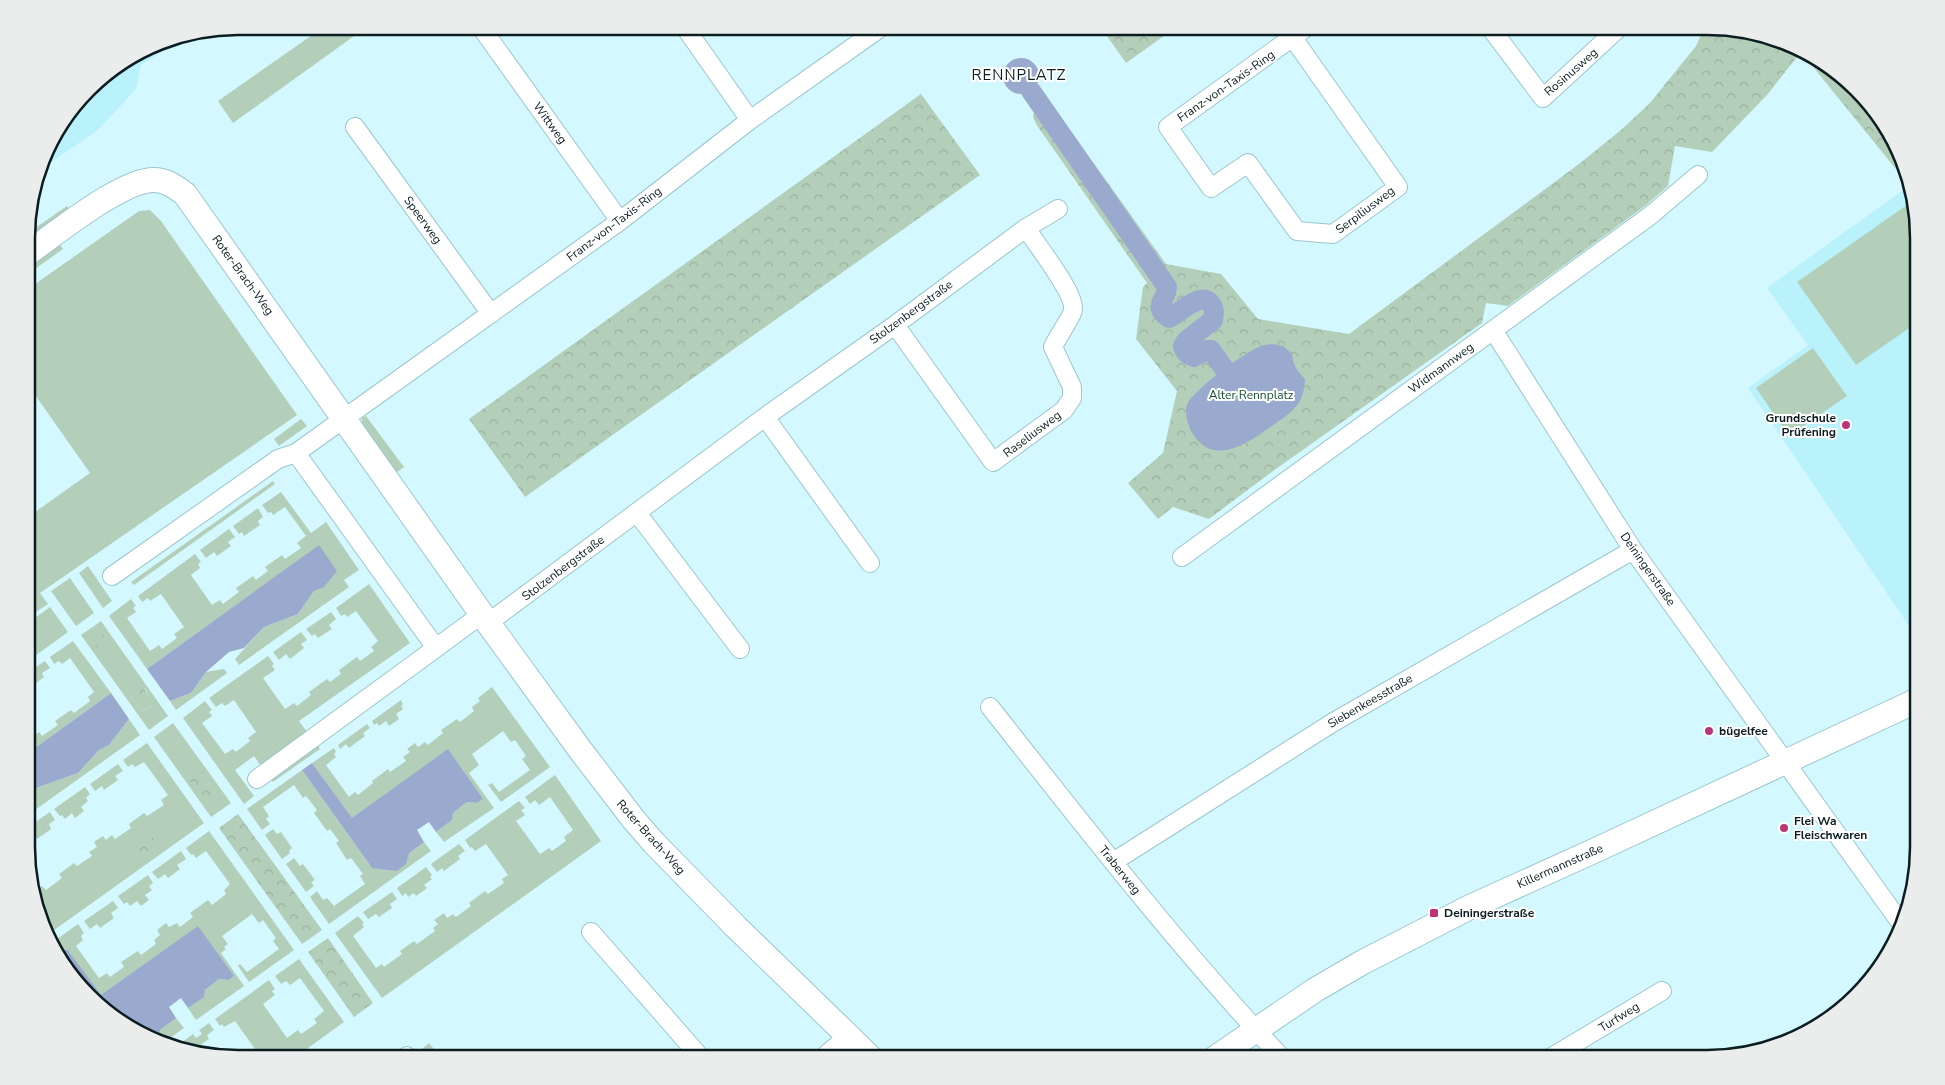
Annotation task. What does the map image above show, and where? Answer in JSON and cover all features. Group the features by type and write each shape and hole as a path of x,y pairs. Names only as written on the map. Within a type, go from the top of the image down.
{"street":[{"name":"Wittweg","path":"486,35 620,221"},
{"path":"690,35 750,120"},
{"name":"Franz-von-Taxis-Ring","path":"344,419 620,221 750,120 870,35"},
{"name":"Franz-von-Taxis-Ring","path":"1168,127 1297,35"},
{"name":"Rosinusweg","path":"1496,35 1543,98 1610,35"},
{"name":"Serpiliusweg","path":"1168,127 1211,188 1248,163 1297,231 1333,234 1398,187 1293,38"},
{"name":"Speerweg","path":"355,127 491,314"},
{"name":"Widmannweg","path":"1182,557 1652,215 1698,176"},
{"name":"Roter-Brach-Weg","path":"35,248 115,192 140,182 155,180 172,183 185,194 580,751 634,820 654,844 729,920 863,1050"},
{"name":"Stolzenbergstraße","path":"485,618 637,513 765,417 895,325 1026,228 1058,209"},
{"name":"Raseliusweg","path":"895,325 993,462 1001,457 1064,410 1072,398 1072,387 1054,347 1057,337 1074,310 1072,297 1026,228"},
{"name":"Deiningerstraße","path":"1494,330 1633,550 1897,918"},
{"path":"765,417 870,564"},
{"path":"112,576 278,458 296,453 344,419"},
{"path":"296,453 436,648"},
{"path":"637,513 740,649"},
{"name":"Siebenkeesstraße","path":"1113,862 1332,723 1633,550"},
{"path":"257,779 436,648 485,618"},
{"name":"Killermannstraße","path":"1226,1050 1323,985 1470,907 1910,704"},
{"name":"Traberweg","path":"990,707 1113,862 1255,1030"},
{"path":"591,932 694,1050"},
{"name":"Turfweg","path":"1563,1050 1662,991"},
{"path":"1255,1030 1274,1050"},
{"path":"832,1050 848,1036"}],"shaded area":[{"path":"168,48 141,65 136,89 98,130 49,164 69,125 94,94 136,62"},
{"path":"1021,58 1028,59 1034,63 1038,69 1038,83 1034,89 1028,93 1021,94 1014,93 1008,89 1004,83 1003,76 1004,69 1008,63 1014,59"},
{"name":"Grundschule Prüfening","path":"1904,189 1910,225 1910,627 1748,388 1808,345 1767,288"},
{"path":"1272,344 1283,346 1292,354 1296,368 1305,379 1302,395 1296,407 1262,433 1241,445 1220,451 1209,449 1191,431 1186,408 1191,398 1220,372 1253,350"},
{"path":"319,545 337,571 324,587 314,591 298,614 264,627 244,648 229,652 206,672 191,693 170,701 147,669"},
{"path":"111,693 129,719 109,745 99,750 78,773 35,788 35,748"},
{"path":"448,749 483,799 477,803 467,802 453,813 452,820 436,832 429,822 417,830 424,842 409,853 406,864 397,871 372,868 302,770 312,763 352,818"},
{"path":"198,926 234,976 229,980 219,979 205,990 204,997 188,1008 181,998 169,1007 176,1018 160,1030 159,1035 136,1023 104,1000 85,981 64,951 67,949 101,995"}],"green space":[{"path":"312,35 355,35 233,123 218,101"},
{"path":"1106,35 1165,35 1126,63"},
{"name":"Alter Rennplatz","path":"1701,35 1720,35 1760,42 1798,56 1767,95 1712,152 1675,146 1668,186 1645,206 1508,306 1486,303 1482,323 1273,471 1209,519 1173,507 1158,519 1128,483 1163,453 1177,391 1136,339 1143,287 1147,283 1036,124 1033,115 1036,111 1048,105 1055,109 1166,264 1221,274 1258,319 1349,334 1579,164 1621,130 1650,103 1696,46"},
{"name":"Alter Rennplatz","path":"1810,63 1841,85 1860,104 1883,137 1895,160 1899,173"},
{"path":"921,94 980,175 525,497 469,419"},
{"path":"1907,205 1910,225 1910,328 1856,365 1797,282"},
{"path":"67,206 71,212 35,237 35,228"},
{"path":"150,210 161,221 297,415 40,593 48,604 36,612 35,512 90,473 35,395 35,284 139,211"},
{"path":"59,243 63,249 35,269 35,260"},
{"path":"1813,348 1847,396 1789,436 1756,388"},
{"path":"366,416 404,467 396,473 362,427 362,418"},
{"path":"301,419 307,426 279,446 274,439"},
{"path":"273,481 275,484 134,585 131,582"},
{"path":"281,492 311,533 326,522 359,570 344,580 349,587 239,665 235,659 264,627 298,614 314,591 324,586 319,546 147,669 109,616 131,599 136,606 133,608 136,612 127,618 150,651 159,645 162,649 177,638 174,634 184,627 161,594 150,601 148,598 142,602 138,596 195,554 201,562 198,564 200,568 191,575 212,605 220,600 223,604 239,592 236,588 253,576 256,580 268,571 265,567 282,555 285,559 301,548 297,543 306,536 285,507 273,515 271,512 268,513 262,505"},
{"path":"258,508 263,517 258,521 260,525 244,536 242,532 239,534 233,526"},
{"path":"229,529 235,537 228,542 231,546 217,556 214,552 206,558 200,550"},
{"path":"88,566 112,601 103,608 79,573"},
{"path":"70,578 94,613 76,626 51,591"},
{"path":"369,584 410,643 299,721 307,732 261,766 254,756 235,770 254,796 244,804 183,718 205,701 212,710 209,712 212,716 202,723 225,754 233,749 236,752 250,741 248,738 256,732 234,700 225,706 222,703 216,707 209,698 268,656 274,664 272,666 275,670 263,678 285,709 294,703 297,706 311,695 309,692 327,679 330,682 341,674 339,670 357,657 360,661 374,651 371,647 378,641 356,611 347,617 345,614 341,616 336,608"},
{"path":"50,607 68,632 35,656 35,618"},
{"path":"331,612 336,619 329,625 332,629 318,638 315,634 312,636 306,629"},
{"path":"101,621 168,716 149,730 81,635","holes":["145,688 148,697 153,702 151,706 142,711 139,710 137,703 131,696"]},
{"path":"101,632 112,646 102,654 91,639"},
{"path":"301,632 307,640 301,644 304,648 290,659 286,654 279,660 273,652"},
{"path":"73,641 111,693 35,748 35,735 39,732 42,736 58,725 55,721 71,710 74,713 90,701 88,697 94,692 70,658 62,664 59,661 54,664 50,657"},
{"path":"45,661 50,668 42,673 44,677 35,684 35,667"},
{"path":"224,669 227,673 176,710 170,701 191,693 206,672"},
{"path":"137,684 143,685 148,697 153,702 152,705 142,711 139,710 137,703 131,696 133,687"},
{"path":"492,687 550,767 501,802 488,785 492,783 499,792 530,770 522,759 526,756 515,740 511,742 503,731 472,754 479,765 469,773 494,808 444,842 436,832 452,820 453,813 467,802 477,803 483,798 352,819 312,763 334,748 336,757 326,765 349,797 355,792 358,795 388,769 390,772 406,761 403,757 410,752 407,749 415,743 418,747 425,742 428,745 443,733 441,730 457,719 460,722 474,711 472,707 480,701 478,698"},
{"path":"401,700 403,709 396,714 399,719 389,726 386,721 379,726 377,723 374,725 372,721"},
{"path":"129,719 140,735 35,810 35,788 78,773 99,750 109,745"},
{"path":"173,723 231,803 211,817 154,737"},
{"path":"367,724 370,728 363,733 365,736 349,748 346,744 340,749 338,745"},
{"path":"147,743 204,823 53,931 39,888 42,886 46,890 62,878 59,874 74,863 77,866 92,856 89,852 97,847 94,842 103,836 106,840 112,835 115,839 131,828 129,824 144,813 147,816 164,805 161,800 168,795 144,762 135,767 132,764 128,767 123,760"},
{"path":"318,745 320,749 273,782 271,779"},
{"path":"118,764 123,771 115,776 118,780 104,790 102,786 95,791 90,784"},
{"path":"302,770 372,868 406,864 408,853 424,842 431,851 329,924 310,897 317,891 323,900 327,898 334,906 365,884 360,876 363,874 351,858 347,860 336,843 339,841 330,829 327,831 314,813 317,810 306,796 303,798 294,785 263,807 269,816 266,819 270,824 262,830 247,809"},
{"path":"202,771 218,793 205,803 189,780"},
{"path":"555,775 601,841 382,998 335,933 358,916 364,923 362,924 364,927 353,936 376,968 382,964 384,967 402,954 400,951 414,941 417,944 435,931 433,928 438,924 434,920 444,913 447,918 453,914 456,917 471,906 469,903 485,891 488,894 504,883 502,879 508,875 486,844 475,851 472,847 470,848 465,840 519,801 525,808 521,810 525,815 516,821 540,854 549,848 552,851 566,841 564,837 573,830 550,797 539,805 535,800 530,804 525,797"},
{"path":"85,787 90,794 86,798 88,801 81,807 84,811 75,818 72,813 65,819 62,815 60,816 54,809"},
{"path":"50,812 55,820 49,824 51,829 37,839 35,836 35,822"},
{"path":"238,814 322,930 302,944 219,828"},
{"path":"273,829 277,834 281,832 292,848 289,851 290,853 282,859 265,835"},
{"path":"209,831 294,950 249,982 238,966 240,964 247,972 279,949 273,941 276,938 263,920 259,923 252,914 222,936 228,944 221,953 244,986 196,1020 188,1008 203,997 205,990 219,979 229,980 234,976 100,995 67,949 64,951 57,939 78,924 84,933 81,936 83,940 76,946 99,978 107,973 110,977 124,967 121,962 138,951 141,955 156,944 154,940 160,935 157,930 166,923 169,927 177,923 180,927 193,917 190,913 208,900 212,905 226,894 224,890 230,884 206,851 196,858 186,848"},
{"path":"149,833 158,845 138,861 128,848"},
{"path":"459,844 465,851 458,856 460,859 444,871 442,868 437,872 431,864"},
{"path":"181,851 186,859 177,865 180,869 168,878 165,874 158,879 152,872"},
{"path":"294,858 300,866 303,864 315,880 311,882 314,886 306,892 286,864"},
{"path":"426,867 432,875 430,877 432,879 424,885 427,888 416,896 414,893 408,897 406,893 402,896 397,888"},
{"path":"148,875 153,883 149,886 152,890 145,895 149,900 141,906 137,901 130,906 127,902 124,904 118,896"},
{"path":"392,892 397,899 390,904 392,908 379,917 376,914 368,919 363,912"},
{"path":"113,901 118,908 111,913 114,918 100,928 97,924 90,929 84,921"},
{"path":"328,938 373,1003 354,1017 308,952"},
{"path":"299,959 344,1022 305,1050 256,1050 235,1021 224,1027 222,1024 220,1026 215,1019 269,980 275,989 272,991 275,995 263,1004 287,1038 298,1030 301,1034 317,1023 314,1019 324,1011 300,978 290,985 286,981 281,984 275,976"},
{"path":"176,1018 184,1028 170,1038 159,1035 160,1030"},
{"path":"209,1023 214,1030 207,1035 209,1039 199,1046 182,1042 193,1034 196,1038 202,1034 199,1030"},
{"path":"429,1043 435,1050 421,1050"}],"waterway":[{"path":"1031,91 1167,287 1160,307 1164,314 1169,318 1196,301 1207,300 1211,304 1214,310 1213,320 1186,341 1183,346 1187,353 1194,357 1207,350 1211,350 1225,370"}],"place":[{"name":"Grundschule Prüfening","path":"1846,425"},
{"name":"bügelfee","path":"1709,731"},
{"name":"Flei Wa Fleischwaren","path":"1784,828"},
{"name":"Deiningerstraße","path":"1434,913"}],"district":[{"name":"RENNPLATZ","path":"1019,75"}]}
